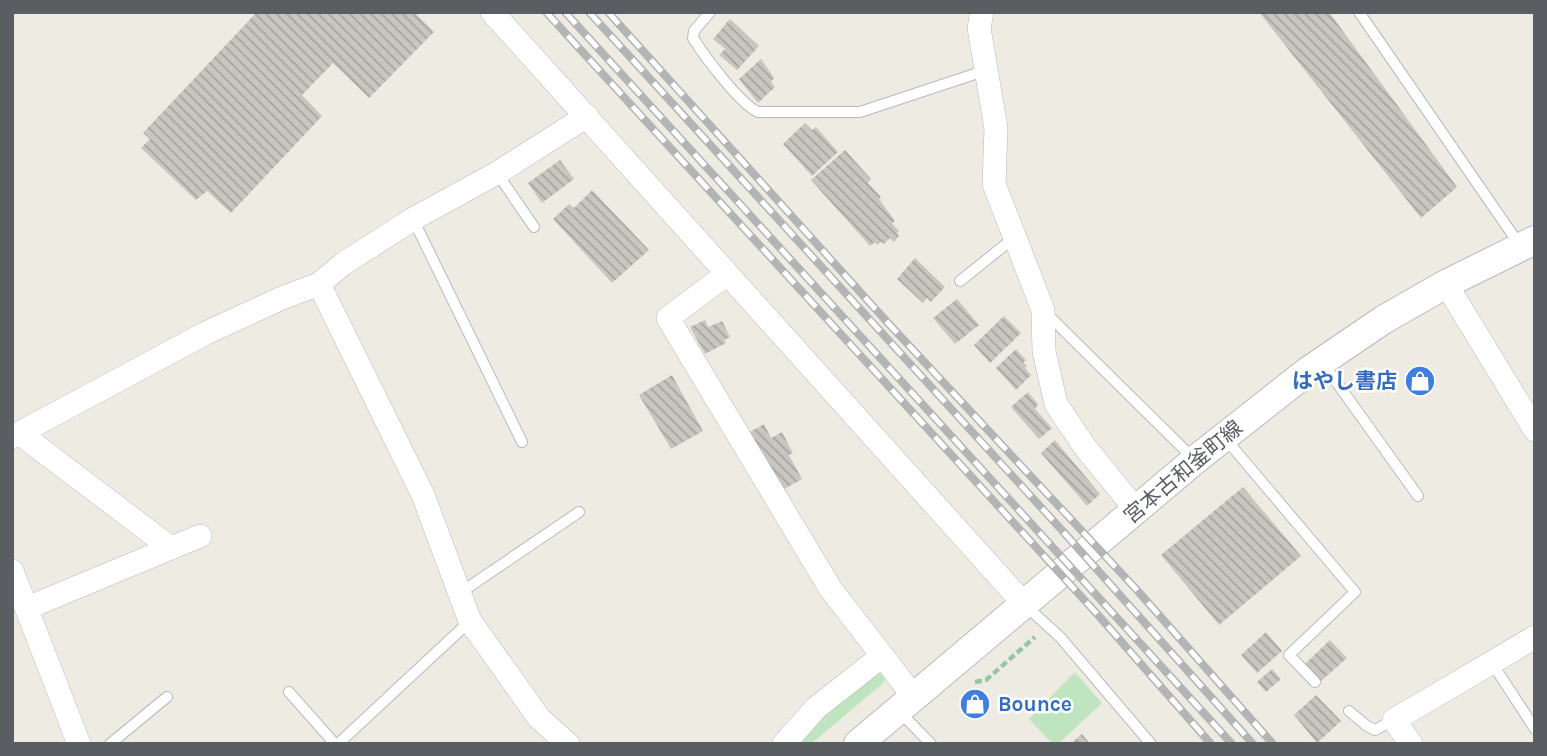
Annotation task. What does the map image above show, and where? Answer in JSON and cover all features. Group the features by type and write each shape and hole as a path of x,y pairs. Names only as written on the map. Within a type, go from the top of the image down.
{"street":[{"path":"492,12 1025,605"},
{"path":"982,12 979,28 996,128 994,184 1043,310 1044,351 1056,404 1085,447 1136,510"},
{"path":"171,548 16,435 206,333 282,298 319,285 343,264 413,219 497,173 587,116"},
{"name":"宮本古和釜町線","path":"858,744 1195,460 1322,362 1382,320 1528,243"},
{"path":"727,274 668,318 830,588 882,656 906,704"},
{"path":"1446,284 1535,430"},
{"path":"319,285 423,495 470,621 539,718 568,744"},
{"path":"20,601 200,536"},
{"path":"12,571 20,601 79,744"},
{"path":"1411,744 1394,720 1535,636"},
{"path":"785,744 816,708 882,656"}],"lane":[{"path":"710,12 694,31 693,38 736,93 758,113 860,112 987,70"},
{"path":"1359,12 1528,243"},
{"path":"497,173 534,227"},
{"path":"413,219 522,442"},
{"path":"960,281 1015,237"},
{"path":"1043,310 1195,460"},
{"path":"1322,362 1418,496"},
{"path":"1224,438 1355,592 1289,655 1315,682"},
{"path":"458,594 579,512"},
{"path":"1025,605 1060,637 1151,744"},
{"path":"289,692 337,744 470,621"},
{"path":"1492,663 1535,729"},
{"path":"110,744 167,696"},
{"path":"906,704 931,744"},
{"path":"1349,711 1375,730 1394,720"}],"path":[{"path":"975,682 986,680 1028,643"}],"green space":[{"path":"880,669 886,678 882,684 811,744 795,744 822,716"},
{"path":"1075,672 1102,703 1058,744 1053,744 1029,719"}],"building":[{"path":"257,12 414,12 434,32 369,98 333,63 302,95 322,116 231,213 207,191 196,200 141,148 150,139 143,133"},
{"path":"1259,12 1329,12 1457,187 1421,218"},
{"path":"730,19 759,46 737,70 719,55 725,49 713,39"},
{"path":"761,59 774,78 771,82 775,87 758,103 739,79"},
{"path":"805,123 812,130 816,127 838,152 812,176 783,144"},
{"path":"845,150 871,179 868,183 881,197 879,199 895,221 892,223 899,231 899,236 894,242 890,238 884,244 881,242 877,245 875,242 870,246 811,180"},
{"path":"560,160 574,179 542,203 528,183"},
{"path":"592,190 649,250 612,283 553,219 569,204 574,208"},
{"path":"915,258 945,287 931,302 927,298 923,303 897,279"},
{"path":"957,299 979,325 955,344 933,318"},
{"path":"1004,316 1021,333 990,363 974,345"},
{"path":"705,320 708,327 722,321 730,337 724,340 726,343 705,354 690,327"},
{"path":"1016,349 1026,360 1023,363 1031,375 1016,390 996,368"},
{"path":"672,375 703,431 671,449 639,395"},
{"path":"1028,392 1038,404 1035,409 1052,428 1039,439 1011,407"},
{"path":"764,424 771,438 782,432 793,453 789,455 802,479 779,492 746,434"},
{"path":"1055,440 1100,494 1087,506 1041,453"},
{"path":"1243,487 1301,556 1219,625 1161,555"},
{"path":"1266,632 1282,651 1257,673 1241,655"},
{"path":"1330,640 1347,658 1321,681 1305,664"},
{"path":"1272,669 1281,679 1266,692 1257,682"},
{"path":"1316,695 1341,721 1317,743 1294,715"},
{"path":"1082,734 1090,744 1070,744"}],"railway":[{"path":"546,12 1098,615 1211,744"},
{"path":"565,12 1232,744"},
{"path":"589,12 1059,527 1253,744"},
{"path":"608,12 888,323 1136,589 1273,744"}],"place":[{"name":"はやし書店","path":"1420,381"},
{"name":"Bounce","path":"975,704"}]}
